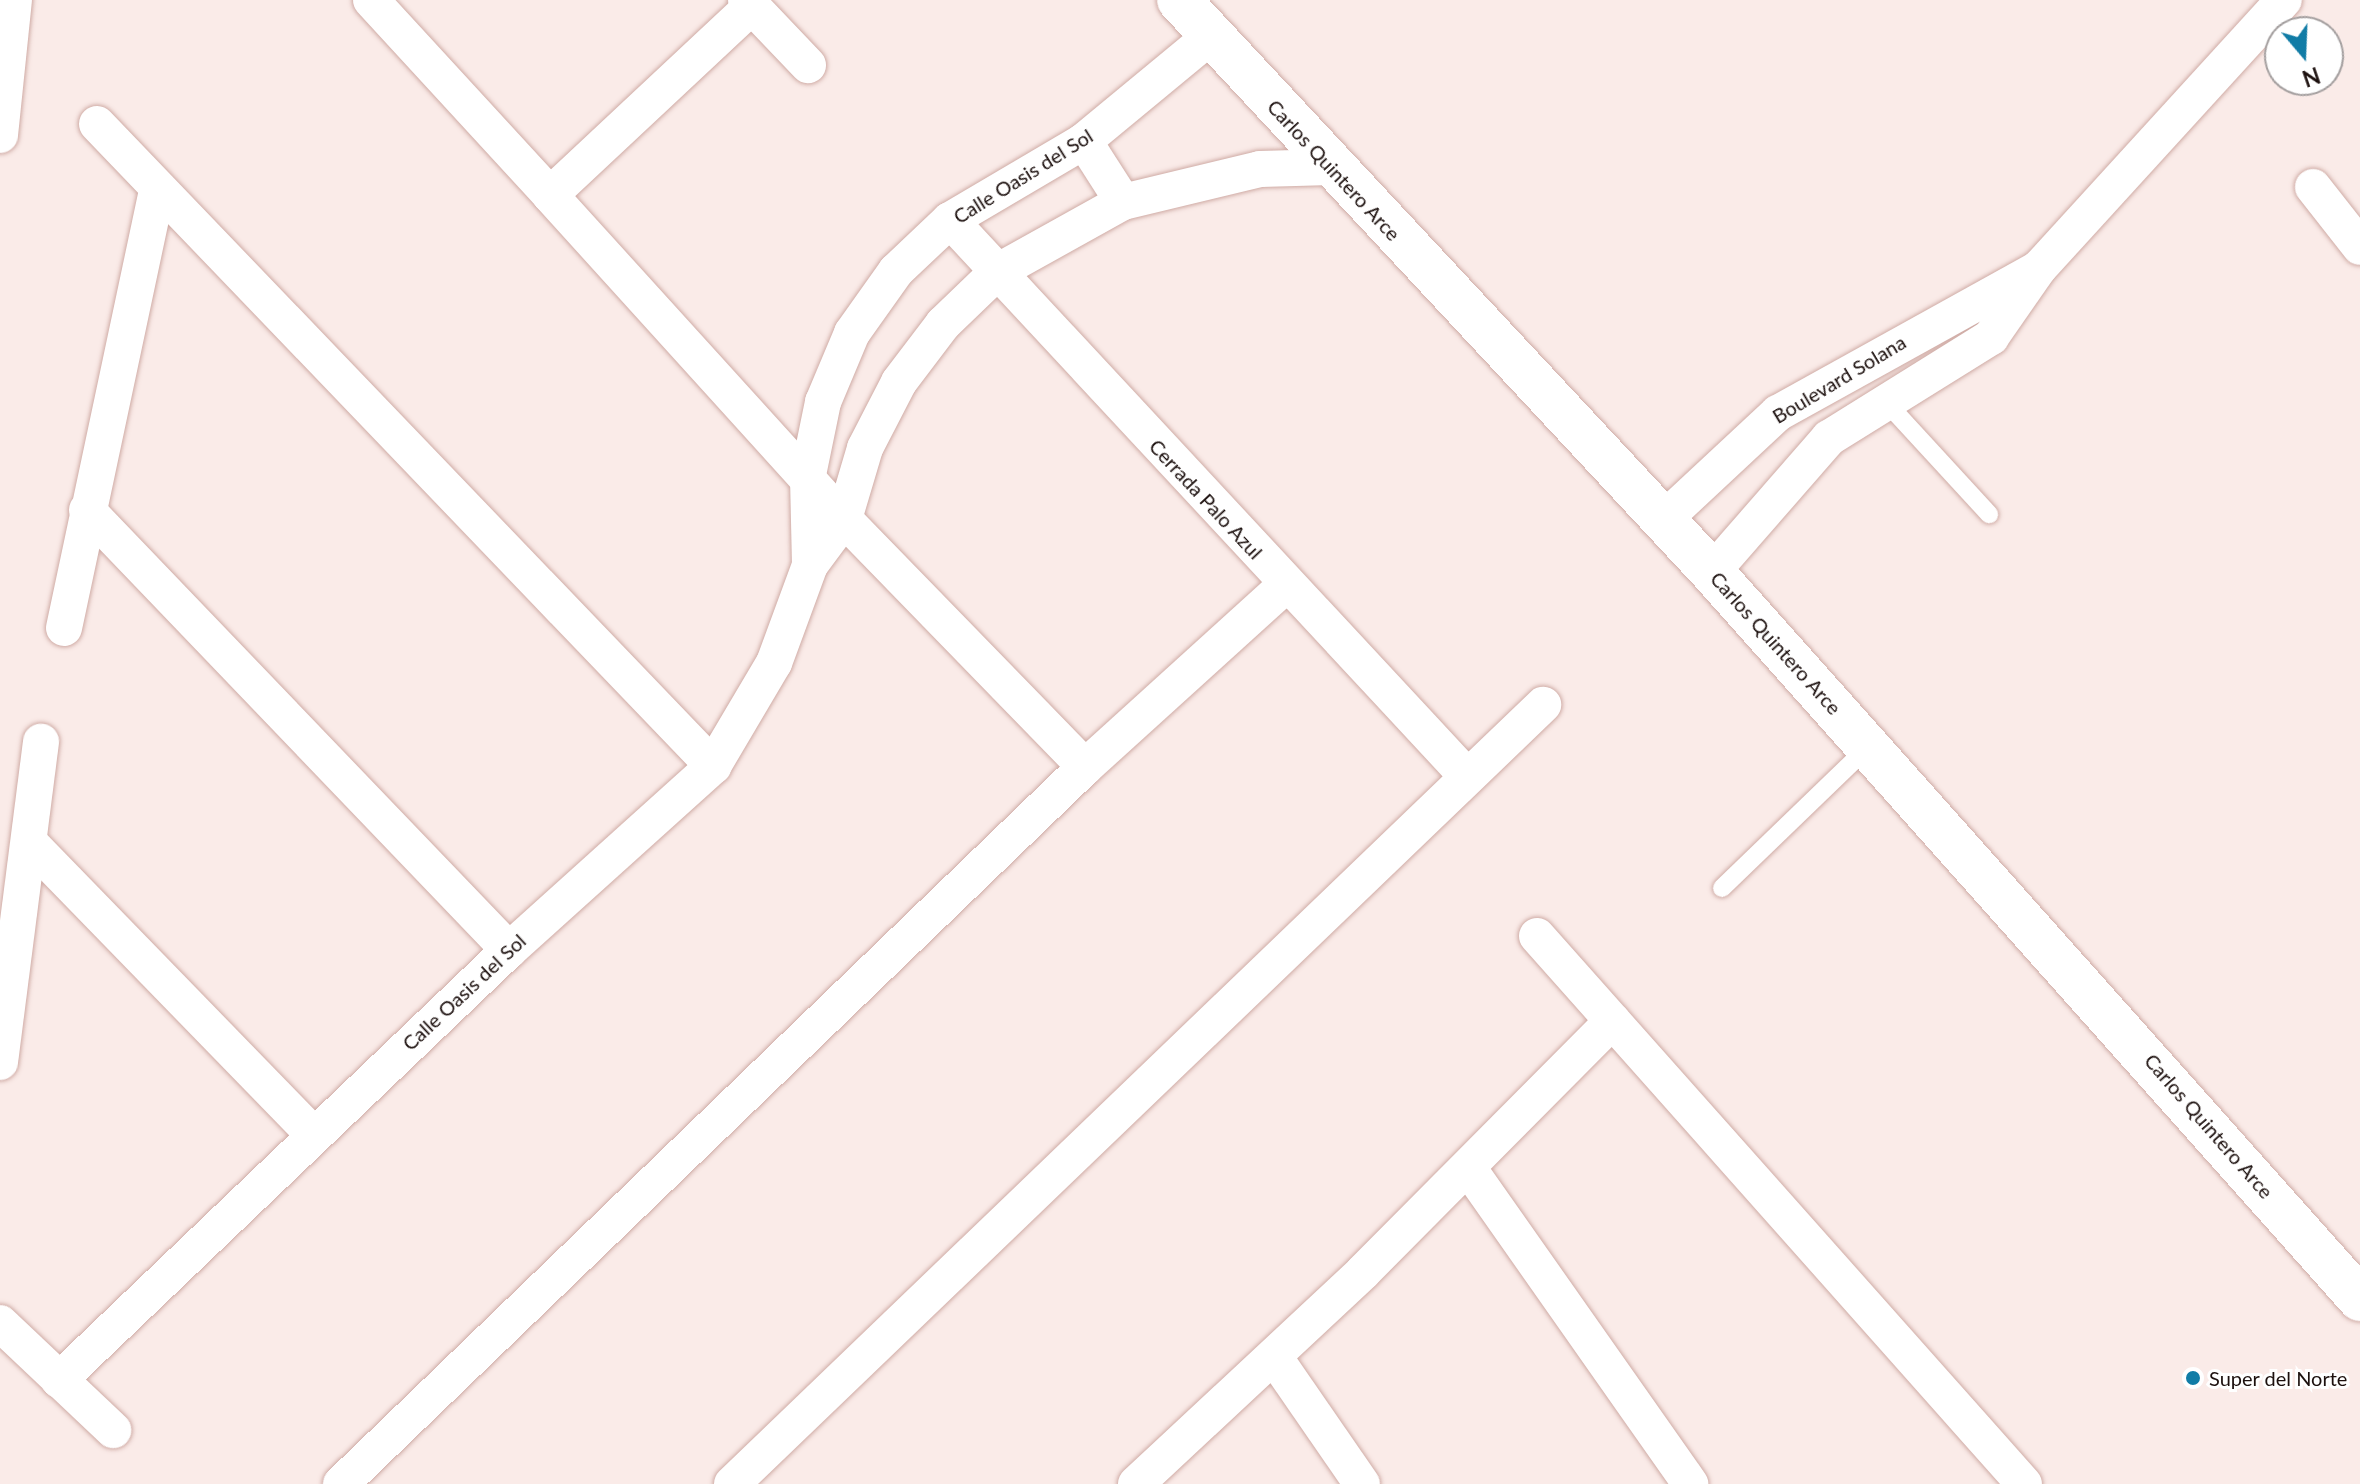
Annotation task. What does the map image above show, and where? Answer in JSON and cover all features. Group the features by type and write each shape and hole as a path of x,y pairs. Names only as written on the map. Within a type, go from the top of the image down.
{"street":[{"path":"2,115 14,0"},
{"path":"371,0 808,475 844,519 1085,767"},
{"name":"Carlos Quintero Arce","path":"1179,0 1661,522 1712,572 2360,1299"},
{"name":"Boulevard Solana","path":"1712,572 1805,458 1885,401 1991,337 2039,268 2284,0"},
{"path":"550,195 749,3 808,65"},
{"name":"Calle Oasis del Sol","path":"810,565 808,475 823,402 852,333 896,271 950,220 1084,141 1211,36"},
{"path":"97,124 157,192 713,766"},
{"path":"1084,141 1123,202"},
{"name":"Calle Oasis del Sol","path":"59,1380 509,950 713,766 774,663 810,565 844,519 865,448 899,382 943,324 997,272 1123,202 1260,169 1331,167"},
{"path":"2313,187 2360,247"},
{"path":"64,628 157,192"},
{"name":"Cerrada Palo Azul","path":"950,220 1286,585 1466,775"},
{"name":"Boulevard Solana","path":"1661,522 1778,413 2039,268"},
{"path":"87,510 509,950"},
{"path":"341,1484 1085,767 1286,585"},
{"path":"732,1484 1466,775 1543,705"},
{"path":"0,1062 41,742"},
{"path":"30,843 314,1135"},
{"path":"1537,936 2024,1484"},
{"path":"1136,1484 1275,1358 1469,1169 1612,1021"},
{"path":"1469,1169 1690,1484"},
{"path":"0,1323 113,1430"},
{"path":"1275,1358 1362,1484"}],"lane":[{"path":"1885,401 1989,514"},
{"path":"1722,888 1869,746"}],"place":[{"name":"Super del Norte","path":"2193,1378"}]}
